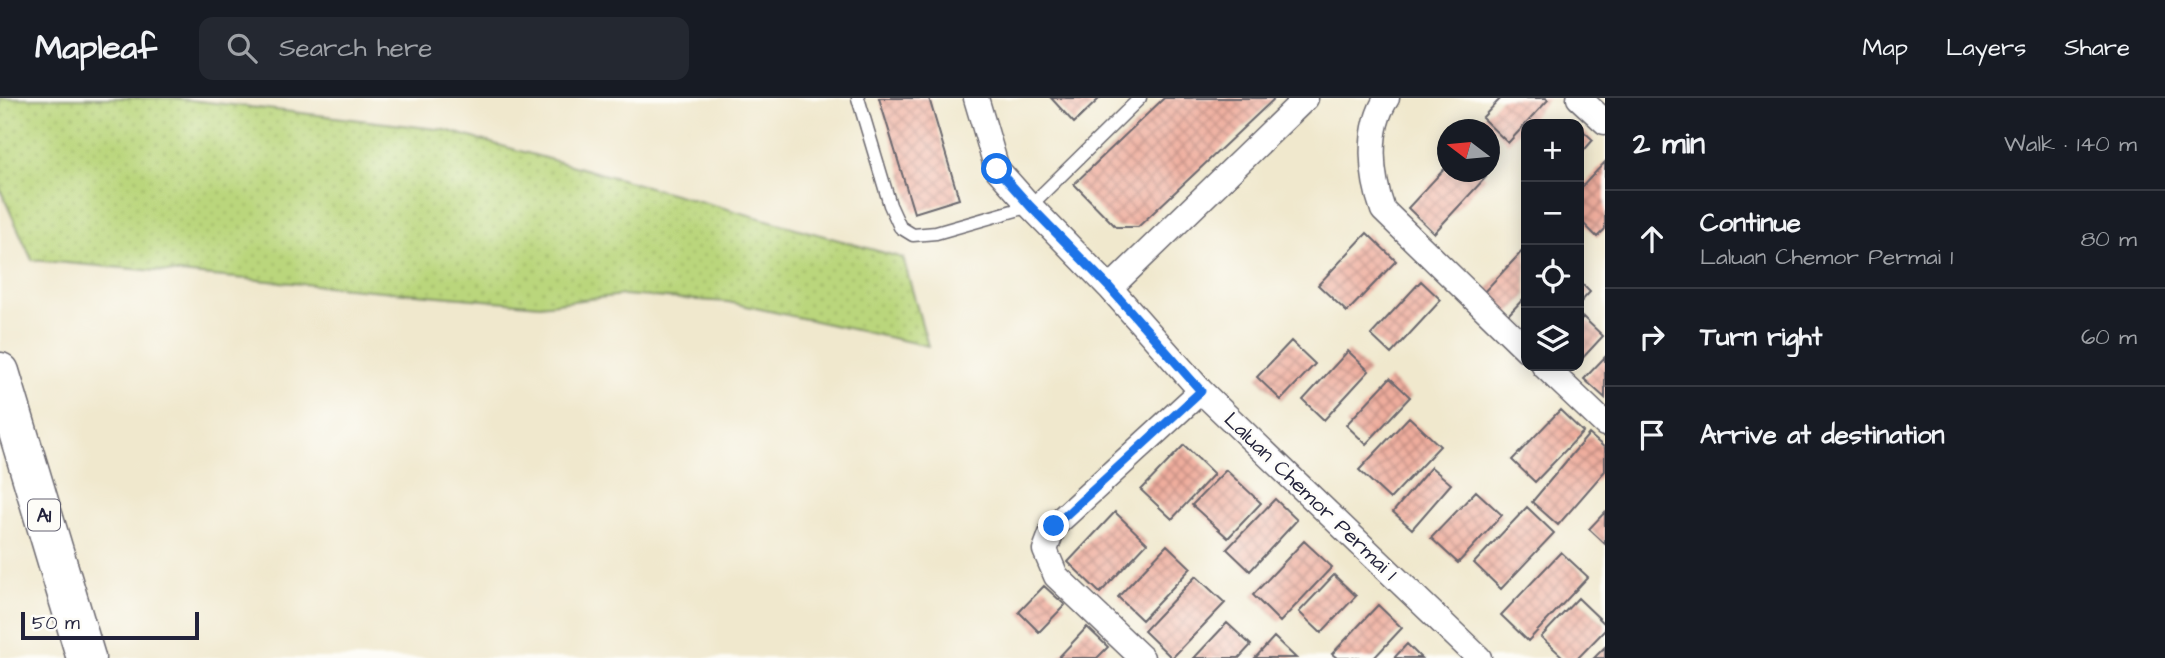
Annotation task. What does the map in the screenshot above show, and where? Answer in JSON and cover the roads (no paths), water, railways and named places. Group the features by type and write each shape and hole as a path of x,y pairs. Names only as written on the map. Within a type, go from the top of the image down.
{"main road":[{"name":"A1","path":"0,372 12,450 86,658"}],"street":[{"name":"Laluan Chemor Permai 1","path":"976,98 997,169 1030,206 1110,288 1201,391 1479,658"},
{"path":"1110,288 1306,98"},
{"path":"1387,98 1376,128 1372,155 1377,194 1383,210 1521,344"},
{"path":"1579,98 1605,122"},
{"path":"1549,371 1605,424"},
{"path":"1142,658 1056,576 1045,550 1054,526 1201,391"}],"lane":[{"path":"858,98 890,205 900,227 912,234 936,233 1030,206 1140,98"}]}
